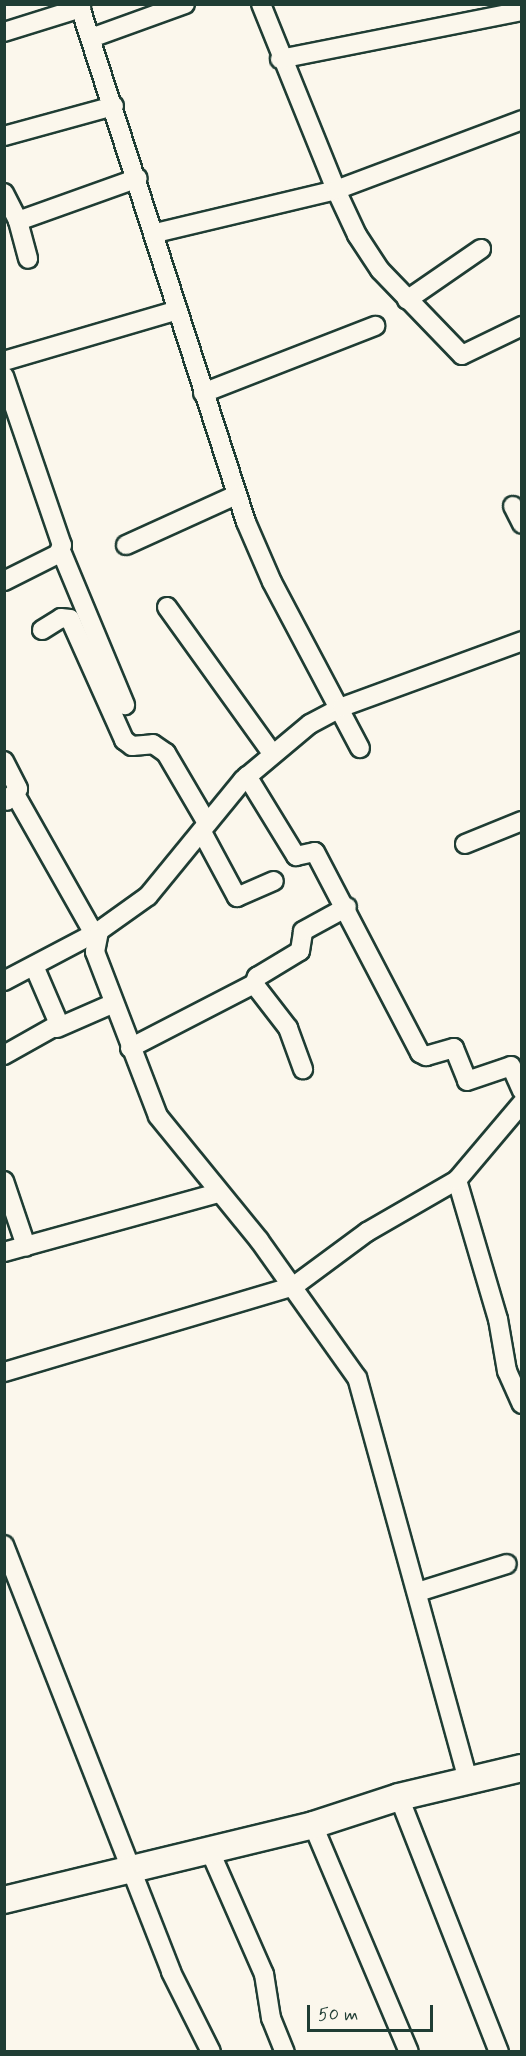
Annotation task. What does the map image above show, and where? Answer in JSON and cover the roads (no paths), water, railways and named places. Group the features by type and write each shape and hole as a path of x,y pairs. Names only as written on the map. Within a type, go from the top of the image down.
{"main road":[{"path":"4,1900 208,1849 313,1826 399,1797 522,1768"}],"street":[{"path":"91,38 185,4"},
{"path":"261,4 280,59 357,235 407,300 462,355 522,326"},
{"path":"4,32 80,6 156,233 236,495 272,582 342,707 360,748"},
{"path":"280,59 522,11"},
{"path":"4,136 114,106"},
{"path":"156,233 336,190 522,120"},
{"path":"18,221 138,178"},
{"path":"4,193 18,221 28,259"},
{"path":"407,300 481,249"},
{"path":"4,362 178,310"},
{"path":"203,393 375,326"},
{"path":"4,376 61,551 125,705"},
{"path":"126,545 236,495"},
{"path":"513,506 522,524"},
{"path":"4,581 61,551"},
{"path":"167,607 272,753"},
{"path":"42,630 61,618 70,619 124,740 132,746 161,747 204,827 237,897 274,881"},
{"path":"4,981 96,932 148,896 247,776 272,753 342,707 521,644"},
{"path":"4,761 18,789 10,799 96,932 95,952 112,1004 158,1116 294,1286 357,1378 418,1592 468,1780"},
{"path":"247,776 296,856 315,852 347,907 420,1053 426,1056 454,1048 467,1081 511,1066 522,1091"},
{"path":"465,844 522,821"},
{"path":"130,1048 254,984 257,977 300,951 303,931 347,907"},
{"path":"33,966 57,1028"},
{"path":"254,984 288,1028 303,1069"},
{"path":"4,1055 112,1004"},
{"path":"4,1372 294,1286 367,1232 457,1180 522,1103"},
{"path":"457,1180 498,1319 507,1371 522,1404"},
{"path":"4,1181 26,1246"},
{"path":"4,1252 218,1193"},
{"path":"4,1545 171,1972 211,2052"},
{"path":"418,1592 507,1564"},
{"path":"399,1797 499,2052"},
{"path":"313,1826 409,2052"},
{"path":"208,1849 264,1974 271,2018 285,2052"}]}
